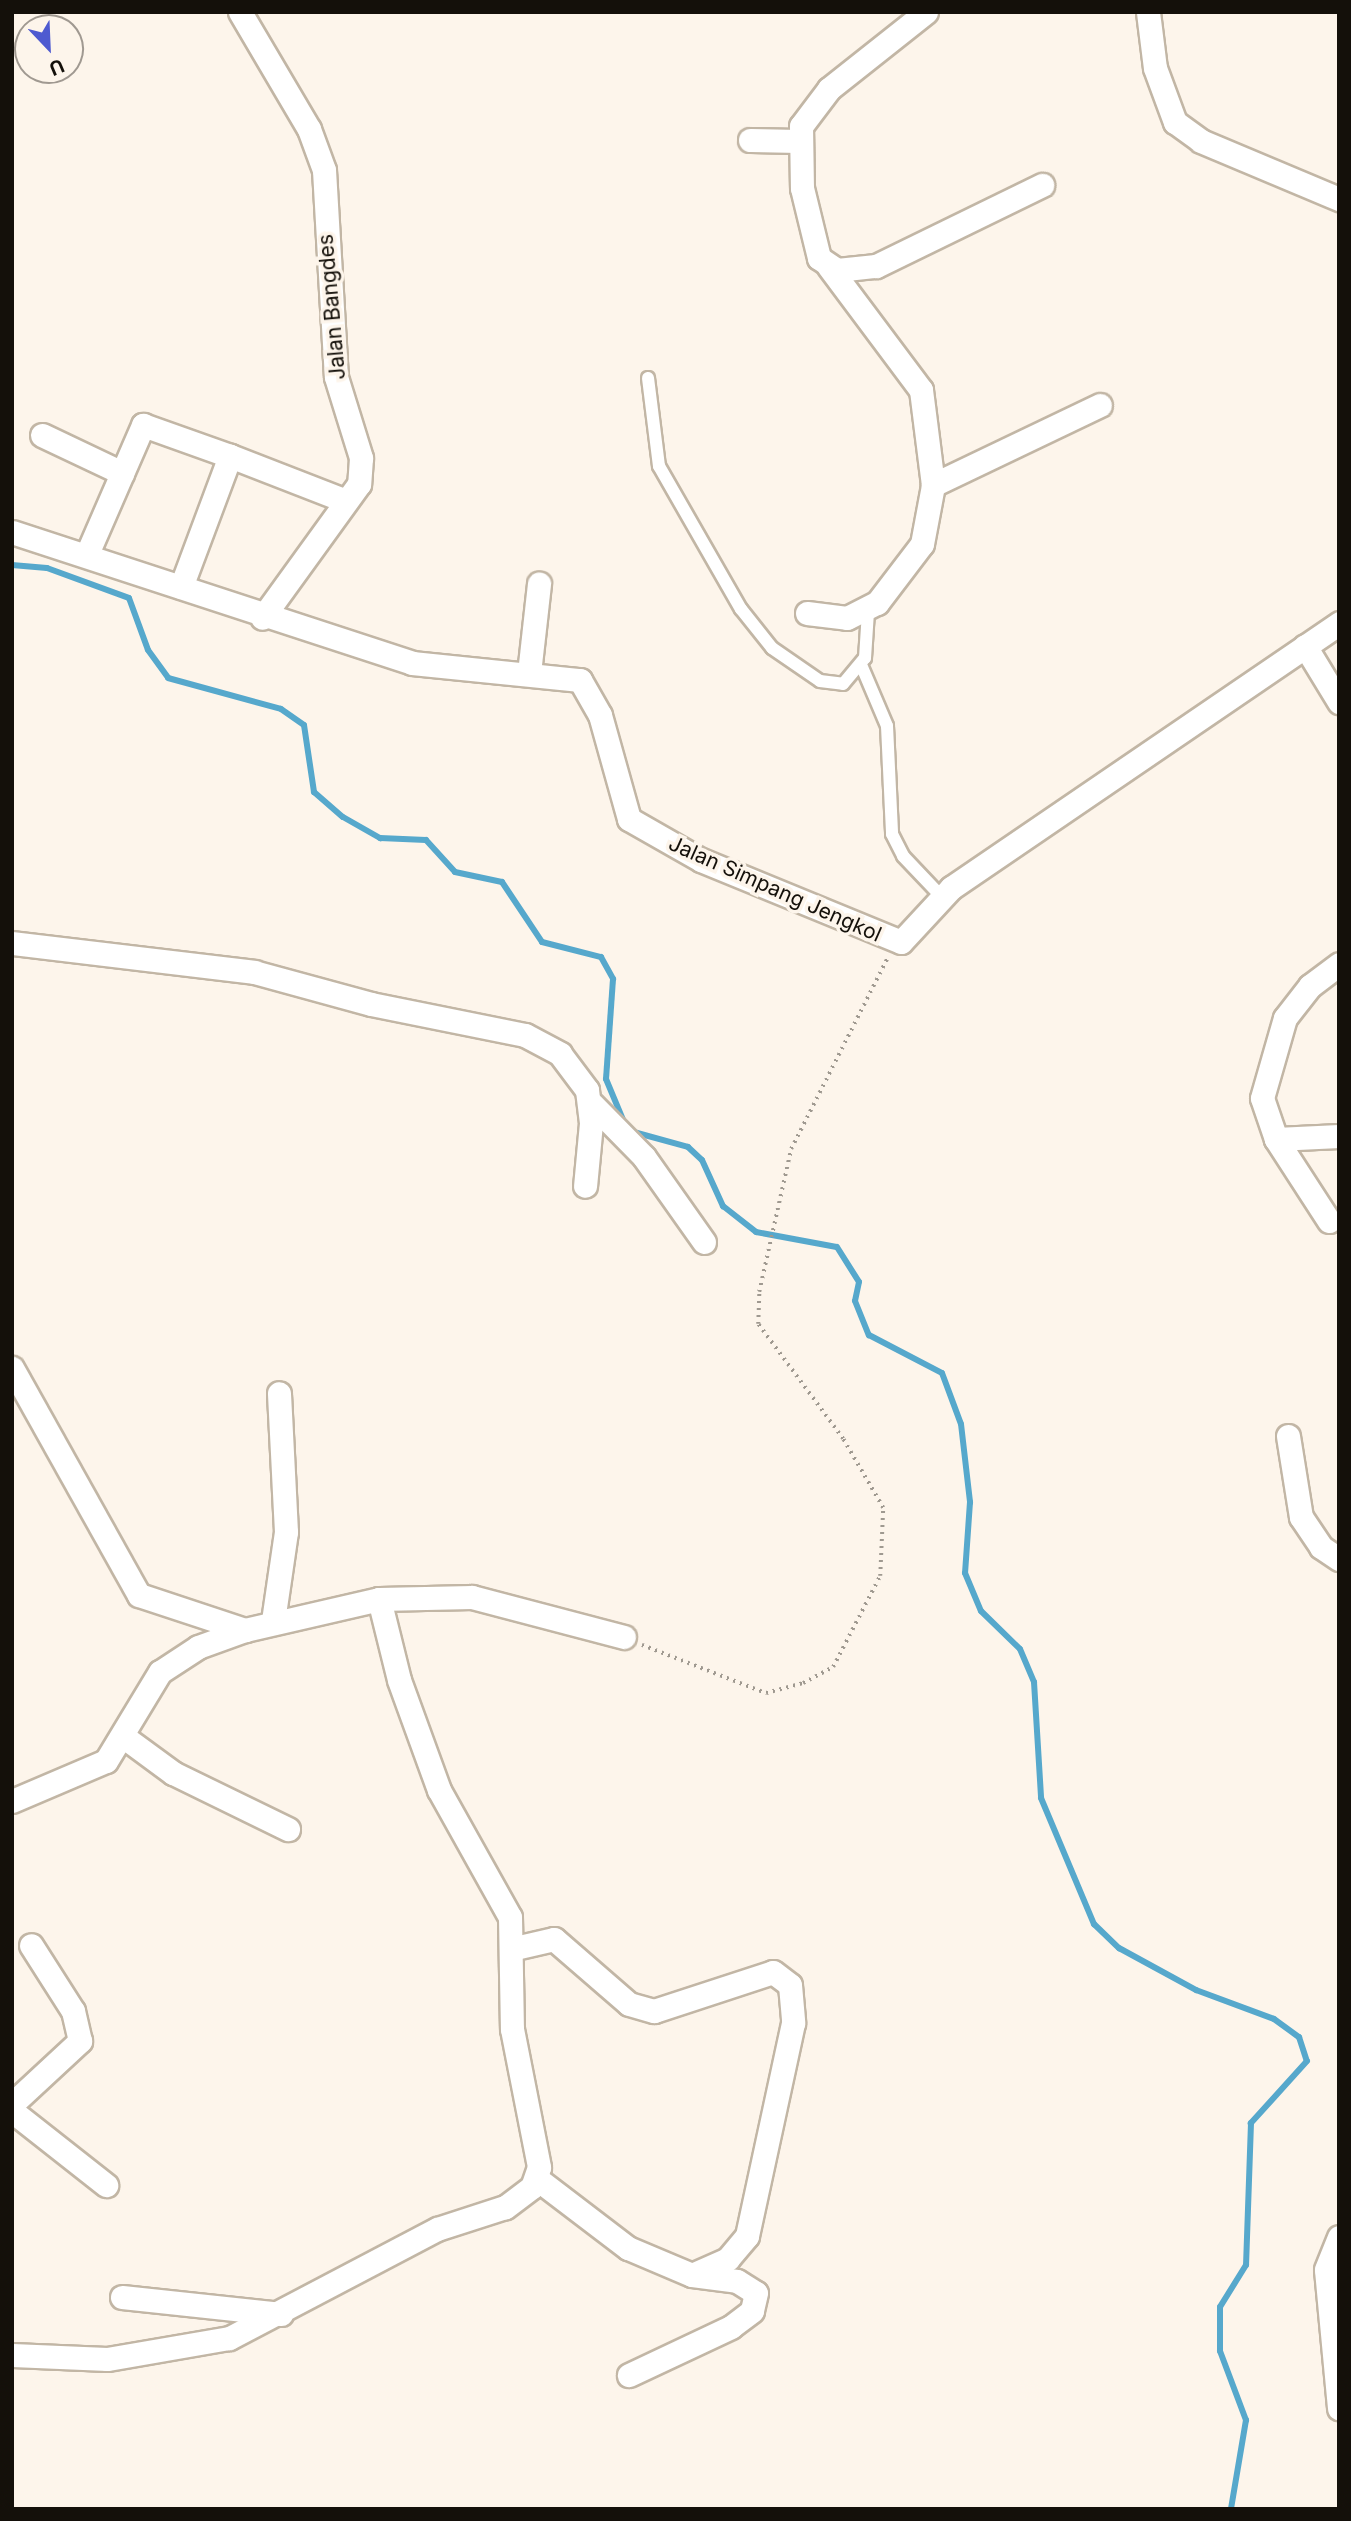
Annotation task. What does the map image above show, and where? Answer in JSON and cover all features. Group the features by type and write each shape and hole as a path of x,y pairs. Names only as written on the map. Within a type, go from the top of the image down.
{"street":[{"name":"Jalan Bangdes","path":"240,12 309,129 324,170 336,377 361,458 359,484 262,618"},
{"path":"807,613 838,619 867,611 922,544 933,485 921,390 829,267 818,257 808,226 799,141 805,117 829,89 926,12"},
{"path":"1149,12 1161,91 1181,127 1339,199"},
{"path":"750,140 799,141"},
{"path":"829,267 876,267 1042,185"},
{"path":"933,485 1100,405"},
{"path":"87,554 143,425 346,501"},
{"path":"43,436 122,473"},
{"path":"181,587 230,456"},
{"path":"12,532 87,554 262,618"},
{"path":"529,673 539,584"},
{"name":"Jalan Simpang Jengkol","path":"262,618 412,663 580,680 592,694 629,819 701,860 901,942 942,897 1339,623"},
{"path":"1305,646 1339,702"},
{"path":"12,943 254,972 371,1004 507,1030 560,1054 581,1077 592,1104 644,1157 704,1242"},
{"path":"1328,1221 1276,1139 1262,1098 1265,1069 1301,995 1339,964"},
{"path":"585,1186 592,1104"},
{"path":"1276,1139 1339,1136"},
{"path":"12,1368 131,1588 245,1630"},
{"path":"273,1621 286,1532 279,1393"},
{"path":"1287,1436 1301,1517 1321,1547 1339,1559"},
{"path":"12,1801 106,1760 124,1737 160,1672 198,1647 273,1621 379,1599 472,1597 624,1637"},
{"path":"12,2355 153,2355 229,2338 284,2315 392,2251 505,2207 536,2178 535,2127 512,2029 515,1948 504,1901 459,1830 427,1759 379,1599"},
{"path":"124,1737 195,1785 288,1829"},
{"path":"515,1948 554,1939 629,2004 654,2011 772,1972 790,1984 793,2023 747,2236 728,2259 692,2275"},
{"path":"12,2104 80,2042 73,2011 31,1945"},
{"path":"12,2111 106,2185"},
{"path":"536,2178 604,2234 692,2275 748,2285 756,2305 731,2327 629,2375"},
{"path":"1339,2236 1326,2270 1339,2408"},
{"path":"122,2297 284,2315"}],"lane":[{"path":"648,378 659,466 756,631 820,681 843,684 862,667"},
{"path":"867,611 862,667 887,726 892,834 903,856 942,897"}],"path":[{"path":"624,1637 766,1693 803,1684 833,1667 880,1576 883,1508 835,1428 758,1324 759,1292 791,1149 901,942"}],"waterway":[{"path":"12,565 47,568 129,598 148,650 168,678 281,709 304,725 314,792 343,817 380,838 426,840 455,872 502,882 542,942 601,957 613,979 606,1079 624,1122"},
{"path":"630,1131 688,1147 702,1160 723,1206 756,1232 837,1247 859,1282 855,1301 869,1335 942,1373 961,1424 970,1502 965,1573 981,1611 1020,1649 1034,1682 1041,1798 1094,1924 1119,1948 1196,1990 1274,2019 1299,2037 1307,2061 1251,2123 1246,2265 1220,2307 1220,2351 1246,2420 1231,2509"}]}
